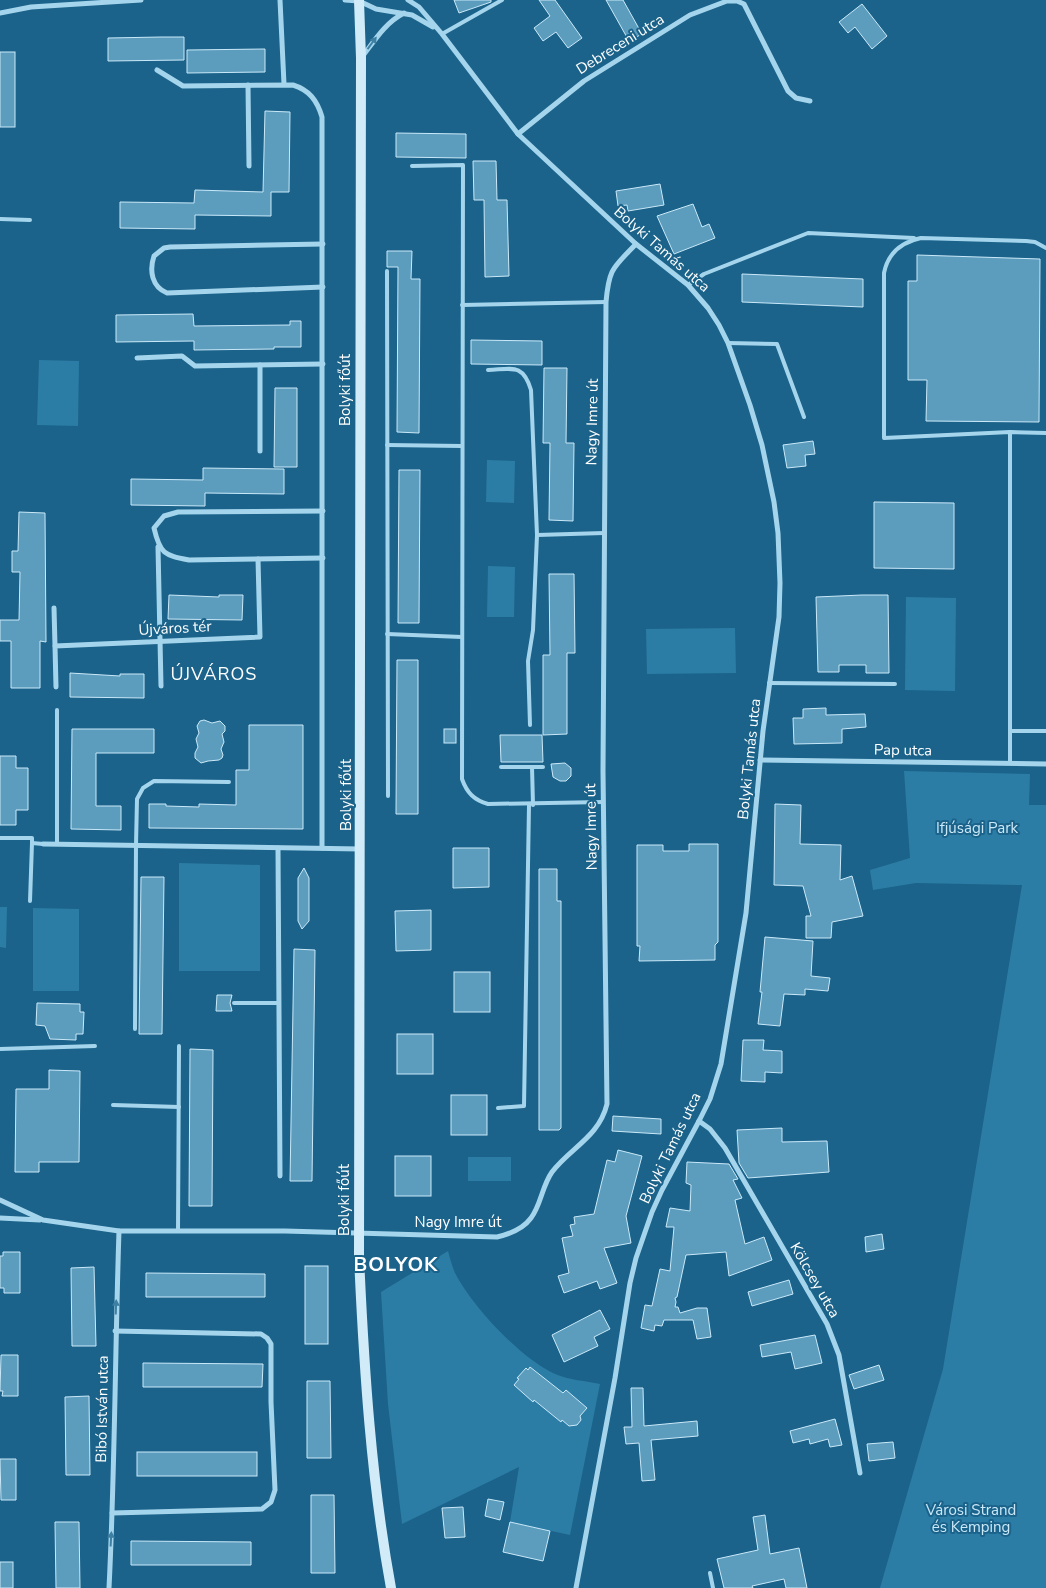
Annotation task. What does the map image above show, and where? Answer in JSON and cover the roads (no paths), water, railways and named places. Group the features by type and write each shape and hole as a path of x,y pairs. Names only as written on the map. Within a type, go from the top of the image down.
{"main road":[{"name":"Bolyki főút","path":"360,0 359,1257 363,1351 372,1446 391,1588"}],"street":[{"path":"0,12 31,7 141,0"},
{"path":"280,0 284,84"},
{"name":"Bolyki Tamás utca","path":"345,0 360,0 376,9 417,17 440,32"},
{"name":"Bolyki Tamás utca","path":"408,0 419,7 440,32 518,134 536,153 636,244 688,285 708,308 728,343 750,405 762,445 777,526 780,583 778,617 760,760 746,913 721,1064 699,1121 652,1212 630,1282 615,1378 576,1588"},
{"name":"Debreceni utca","path":"518,134 584,81 690,15 727,1 737,1 744,4 788,91 796,98 810,101"},
{"path":"361,58 384,27 392,19 404,13"},
{"path":"157,70 183,86 284,84 303,88 318,103 322,117 322,848"},
{"path":"248,85 249,166"},
{"path":"322,244 170,247 164,248 154,256 152,267 155,285 167,293 323,287"},
{"name":"Nagy Imre út","path":"43,1220 119,1230 497,1236 509,1234 520,1228 530,1219 552,1172 594,1132 605,1113 607,1092 603,802 606,302 608,280 611,272 636,244"},
{"path":"137,358 182,356 195,366 323,364"},
{"path":"260,365 260,451"},
{"path":"161,686 158,547 154,528 164,516 178,512 323,511"},
{"path":"158,547 169,556 189,560 323,558"},
{"name":"Újváros tér","path":"55,646 260,637 258,559"},
{"path":"54,608 56,687"},
{"name":"Pap utca","path":"760,760 1046,764"},
{"path":"43,844 360,849"},
{"path":"278,848 280,1176"},
{"name":"Kölcsey utca","path":"699,1121 710,1129 725,1148 827,1324 839,1355 860,1473"},
{"path":"0,1200 43,1220"},
{"path":"0,1218 43,1220"},
{"name":"Bibó István utca","path":"109,1588 119,1230"},
{"path":"112,1513 262,1509 271,1502 275,1490 271,1344 267,1338 261,1334 115,1331"}],"lane":[{"path":"440,32 502,0"},
{"path":"412,166 463,165 462,768 464,786 474,798 488,804 531,805 603,802"},
{"path":"0,219 30,220"},
{"path":"688,285 704,274 808,233 1026,241 1035,242 1046,248"},
{"path":"921,238 897,248 888,259 884,273 884,438 1010,432 1046,433"},
{"path":"388,271 388,796"},
{"path":"462,305 606,302"},
{"path":"728,343 777,344 804,417"},
{"path":"488,370 513,369 522,372 528,379 531,390 537,535 533,630 528,661 530,725"},
{"path":"1010,432 1010,763"},
{"path":"387,445 462,446"},
{"path":"537,535 604,533"},
{"path":"388,634 462,637"},
{"path":"769,683 895,684"},
{"path":"56,844 57,710"},
{"path":"1010,731 1046,730"},
{"path":"498,1108 524,1106 532,767"},
{"path":"501,768 543,767"},
{"path":"135,1029 138,799 143,788 154,781 229,782"},
{"path":"0,838 32,838 30,901"},
{"path":"32,843 43,844"},
{"path":"234,1002 279,1003"},
{"path":"0,1049 95,1046"},
{"path":"178,1231 179,1046"},
{"path":"113,1105 179,1107"},
{"path":"710,1574 713,1588"}],"district":[{"name":"ÚJVÁROS","path":"214,674"},
{"name":"BOLYOK","path":"396,1264"}],"park label":[{"name":"Ifjúsági Park","path":"977,828"},
{"name":"Városi Strand és Kemping","path":"971,1518"}]}
